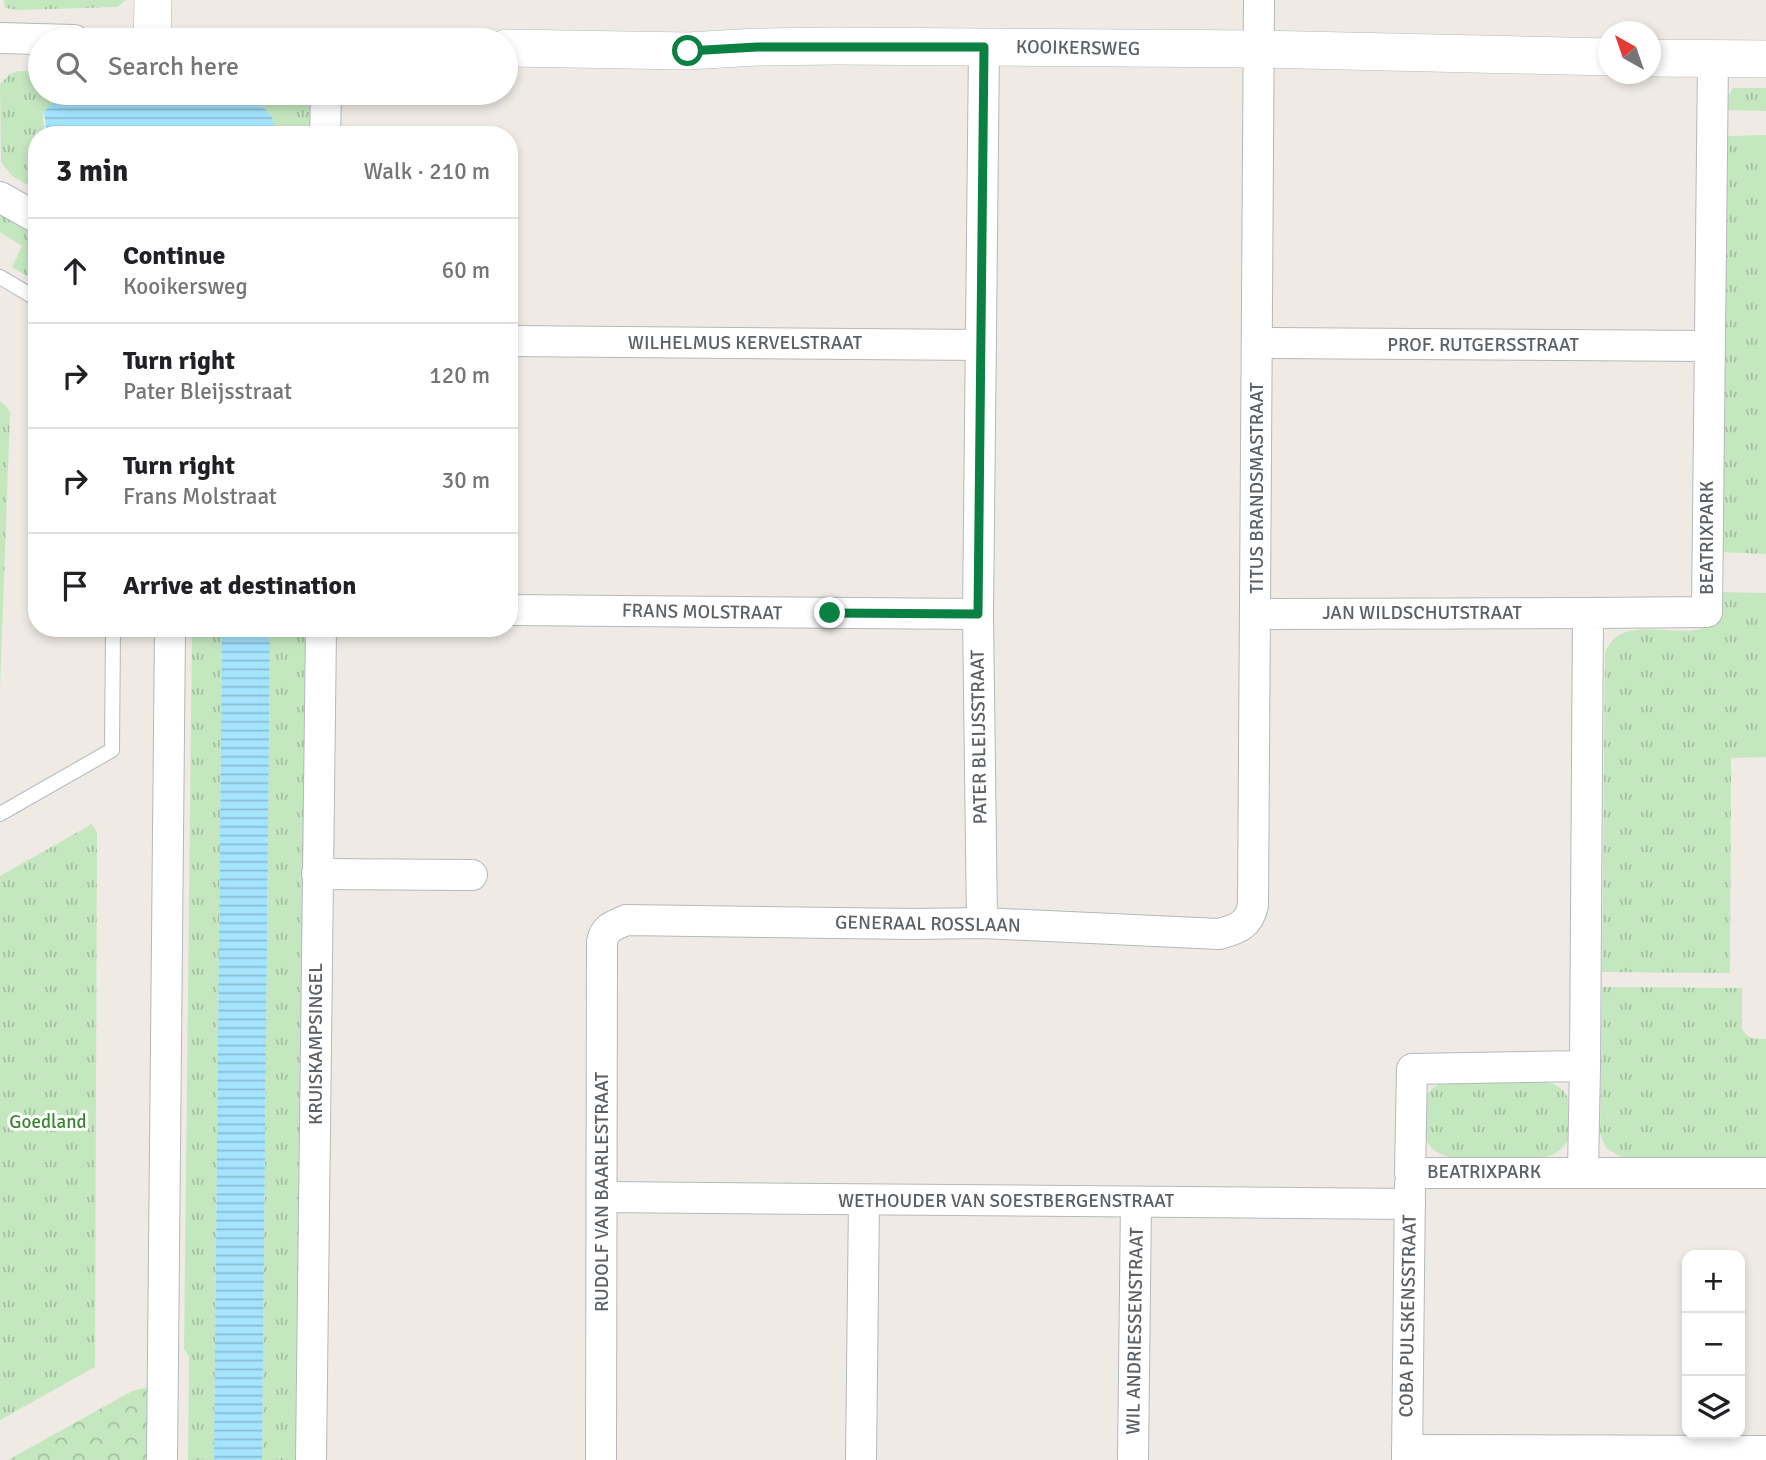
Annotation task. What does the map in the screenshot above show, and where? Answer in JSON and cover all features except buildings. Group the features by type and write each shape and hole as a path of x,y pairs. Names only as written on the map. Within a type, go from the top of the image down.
{"street":[{"path":"152,28 153,0"},
{"name":"TITUS BRANDSMASTRAAT","path":"1245,925 1254,905 1259,0"},
{"path":"0,38 28,39"},
{"name":"KOOIKERSWEG","path":"518,48 688,51 757,47 1258,49 1598,57"},
{"name":"PATER BLEIJSSTRAAT","path":"982,923 978,614 984,47"},
{"path":"1661,58 1766,60"},
{"name":"BEATRIXPARK","path":"1588,613 1707,612 1713,60"},
{"path":"325,126 326,105"},
{"path":"0,197 28,213"},
{"name":"WILHELMUS KERVELSTRAAT","path":"518,341 981,345"},
{"name":"PROF. RUTGERSSTRAAT","path":"1258,343 1709,346"},
{"name":"FRANS MOLSTRAAT","path":"518,610 978,614"},
{"path":"1583,1171 1588,613"},
{"name":"JAN WILDSCHUTSTRAAT","path":"1256,614 1588,613"},
{"path":"162,1460 170,637"},
{"name":"KRUISKAMPSINGEL","path":"311,1460 321,637"},
{"path":"317,874 472,875"},
{"name":"GENERAAL ROSSLAAN","path":"610,926 626,920 913,925 982,923 1219,934 1245,925"},
{"name":"RUDOLF VAN BAARLESTRAAT","path":"601,1460 602,942 604,932 610,926"},
{"name":"BEATRIXPARK","path":"1585,1066 1412,1069 1410,1173 1766,1173"},
{"name":"COBA PULSKENSSTRAAT","path":"1407,1455 1410,1173"},
{"name":"WETHOUDER VAN SOESTBERGENSTRAAT","path":"602,1197 1409,1204"},
{"path":"861,1460 864,1200"},
{"name":"WIL ANDRIESSENSTRAAT","path":"1133,1460 1136,1202"},
{"path":"1407,1455 1766,1451"}],"lane":[{"path":"0,277 28,294"},
{"path":"0,814 112,750 113,637"}],"green space":[{"path":"4,0 126,0 117,7 18,10 5,8"},
{"path":"28,71 28,105 54,105 43,116 45,126 28,126 28,185 12,176 1,162 0,84 10,74"},
{"path":"1733,88 1766,88 1766,111 1727,110 1728,96"},
{"path":"257,105 310,105 311,126 274,126 264,108"},
{"path":"1766,135 1766,554 1720,552 1727,136"},
{"path":"0,210 28,227 28,277 12,267 22,246 0,232"},
{"path":"0,401 10,413 0,689"},
{"path":"1723,592 1766,593 1766,757 1731,758 1730,973 1602,972 1605,653 1616,637 1632,630 1691,631 1707,626 1719,615"},
{"path":"192,637 222,637 214,1460 188,1460 189,1357 184,1349"},
{"path":"270,637 307,637 299,1460 262,1460"},
{"name":"Goedland","path":"92,824 97,832 95,1367 0,1420 0,876"},
{"path":"1602,987 1742,988 1742,1030 1750,1038 1766,1039 1766,1159 1621,1157 1606,1148 1600,1134"},
{"path":"1447,1081 1541,1081 1556,1086 1565,1094 1570,1105 1571,1128 1567,1140 1556,1153 1543,1158 1448,1157 1438,1153 1427,1141 1423,1127 1423,1111 1429,1092"},
{"path":"153,1386 153,1460 8,1460 132,1391"}],"water":[{"path":"50,105 257,105 270,115 274,126 46,126 44,112"},
{"path":"222,637 270,637 262,1460 214,1460"}],"route":[{"path":"688,51 757,47 984,47 978,614 830,613"}]}
